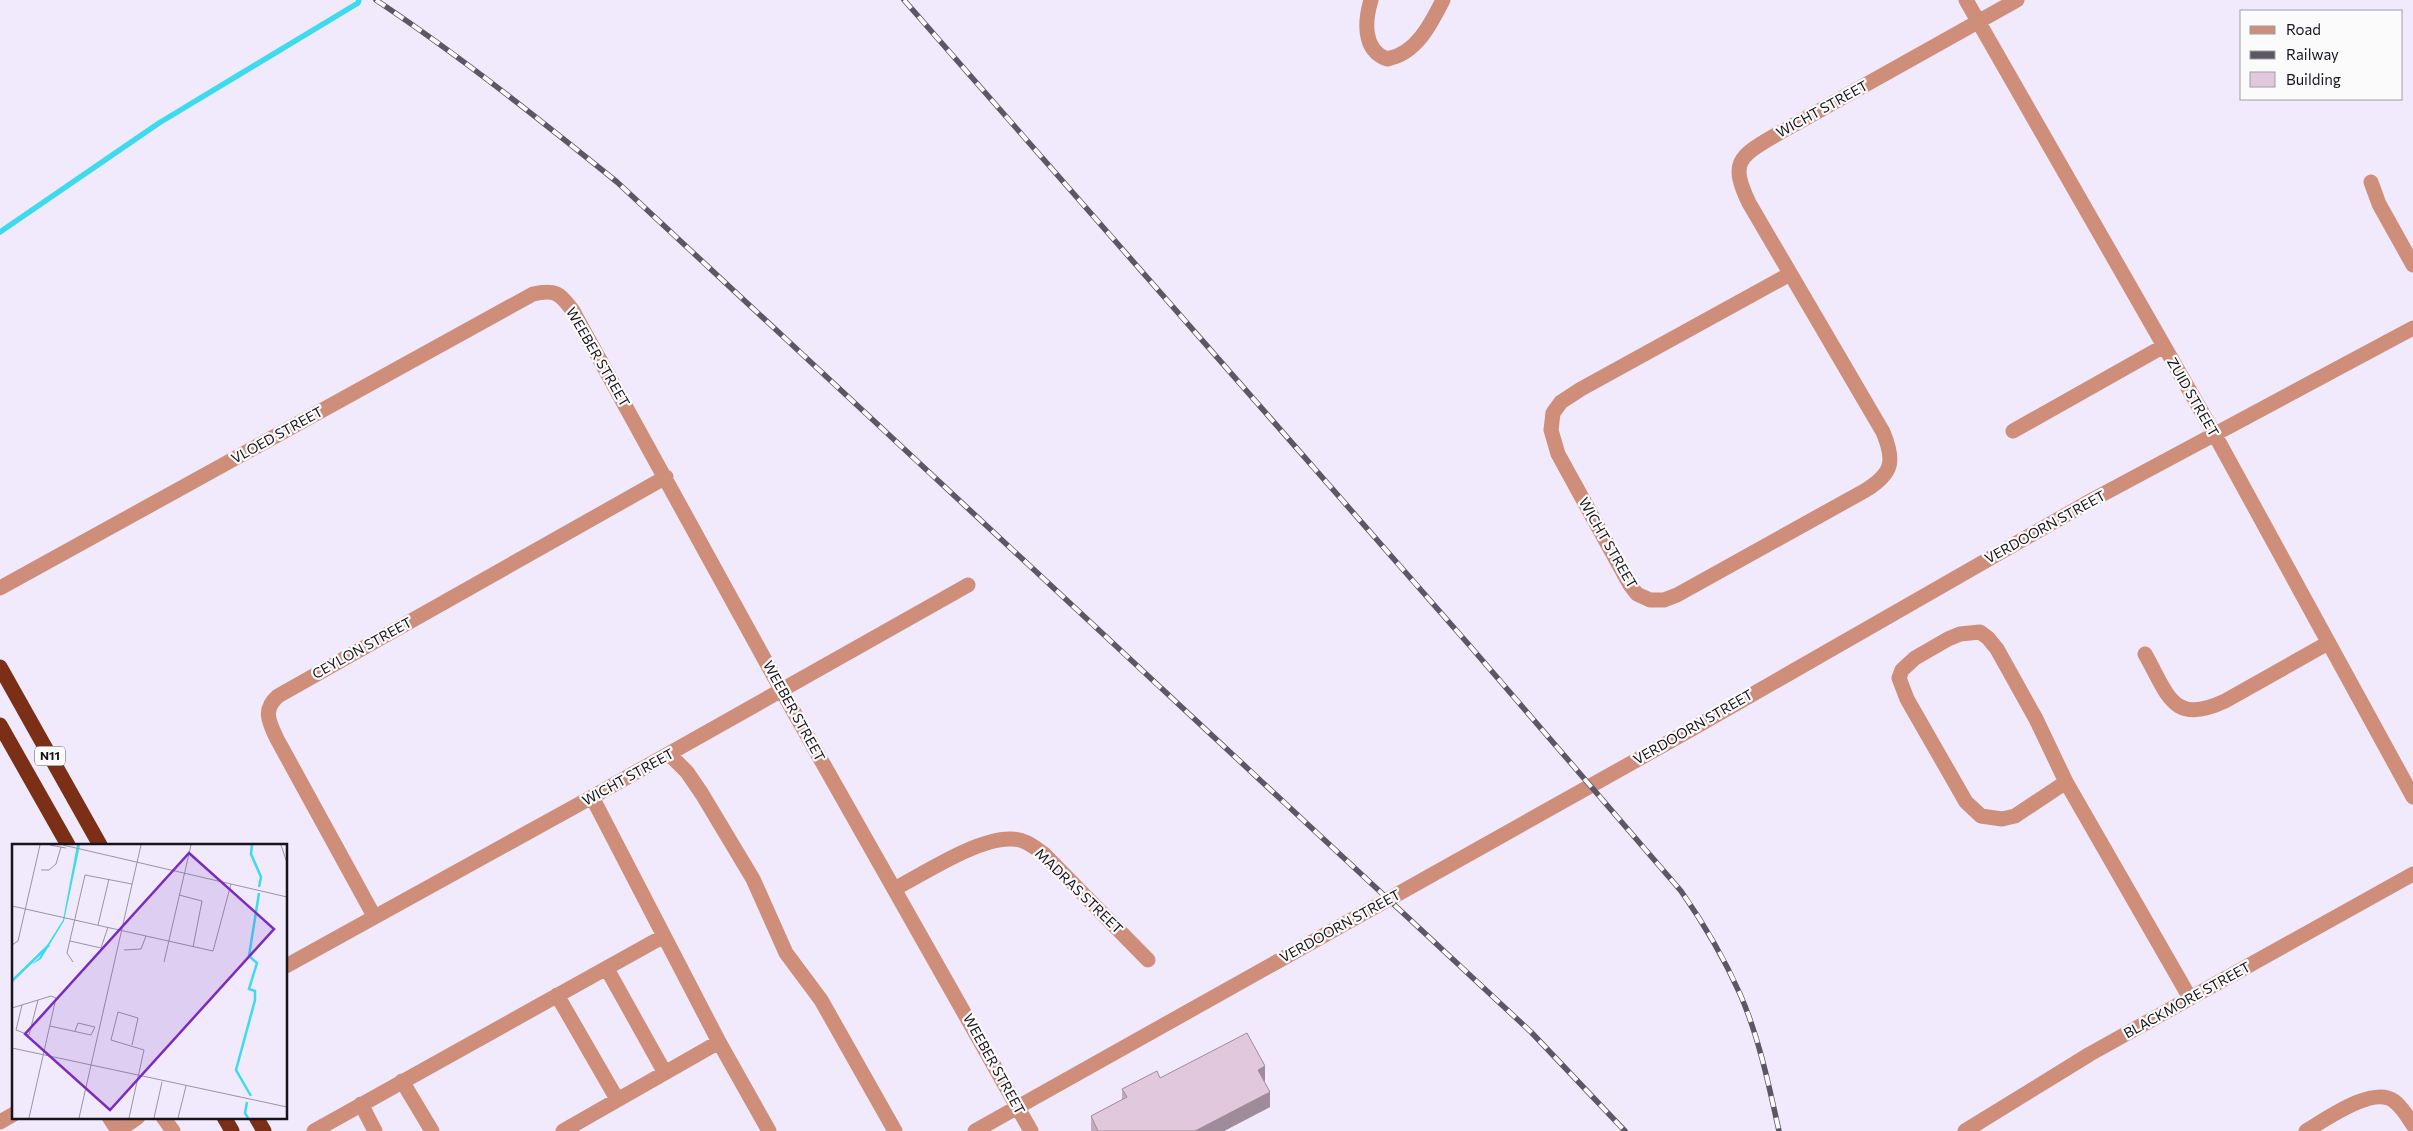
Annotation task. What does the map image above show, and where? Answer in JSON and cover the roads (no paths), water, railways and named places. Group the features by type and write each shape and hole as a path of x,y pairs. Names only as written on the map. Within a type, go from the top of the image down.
{"highway":[{"name":"N11","path":"0,667 99,844"},
{"name":"N11","path":"0,725 67,844"},
{"path":"225,1118 232,1131"},
{"path":"257,1118 264,1131"}],"street":[{"path":"1371,0 1367,16 1367,36 1375,52 1387,59 1406,52 1416,42 1443,0"},
{"name":"ZUID STREET","path":"1966,0 2215,435 2413,797"},
{"name":"WICHT STREET","path":"1790,274 1581,389 1561,402 1553,413 1552,430 1558,454 1622,572 1637,594 1650,600 1664,600 1677,595 1866,490 1888,472 1891,458 1884,432 1790,274 1740,185 1739,172 1744,154 2017,0"},
{"path":"2371,182 2383,212 2413,265"},
{"name":"VLOED STREET","path":"0,588 533,294 546,291 557,293"},
{"name":"WEEBER STREET","path":"557,293 573,311 782,691 1031,1131"},
{"name":"VERDOORN STREET","path":"975,1131 1422,881 2075,509 2413,328"},
{"path":"2013,431 2164,346"},
{"name":"CEYLON STREET","path":"374,916 277,739 267,715 268,707 278,696 666,477"},
{"name":"WICHT STREET","path":"288,965 592,798 968,585"},
{"path":"2066,782 2015,816 2002,819 1981,816 1966,802 1907,699 1899,678 1902,670 1914,658 1954,636 1980,632 1988,638 2036,718 2066,782 2190,998"},
{"path":"2145,654 2174,703 2182,709 2195,712 2225,701 2328,643"},
{"path":"669,754 687,772 702,794 756,886 786,953 821,1000 895,1131"},
{"path":"592,798 719,1042 769,1131"},
{"name":"MADRAS STREET","path":"894,889 982,844 998,839 1014,838 1027,842 1044,854 1148,960"},
{"name":"BLACKMORE STREET","path":"1965,1131 2090,1054 2413,874"},
{"path":"314,1131 664,936"},
{"path":"607,969 665,1073"},
{"path":"557,995 617,1099"},
{"path":"563,1131 719,1042"},
{"path":"402,1081 432,1131"},
{"path":"2306,1131 2356,1103 2381,1096 2395,1101 2413,1125"},
{"path":"361,1104 375,1131"},
{"path":"0,1122 12,1115"},
{"path":"110,1118 118,1131 137,1118"},
{"path":"164,1118 173,1131"}],"waterway":[{"path":"0,232 159,123 358,3 359,0"}],"railway":[{"path":"376,0 529,111 617,182 1531,1032 1625,1131"},
{"path":"904,0 1470,646 1681,891 1720,954 1747,1010 1763,1062 1779,1131"}]}
